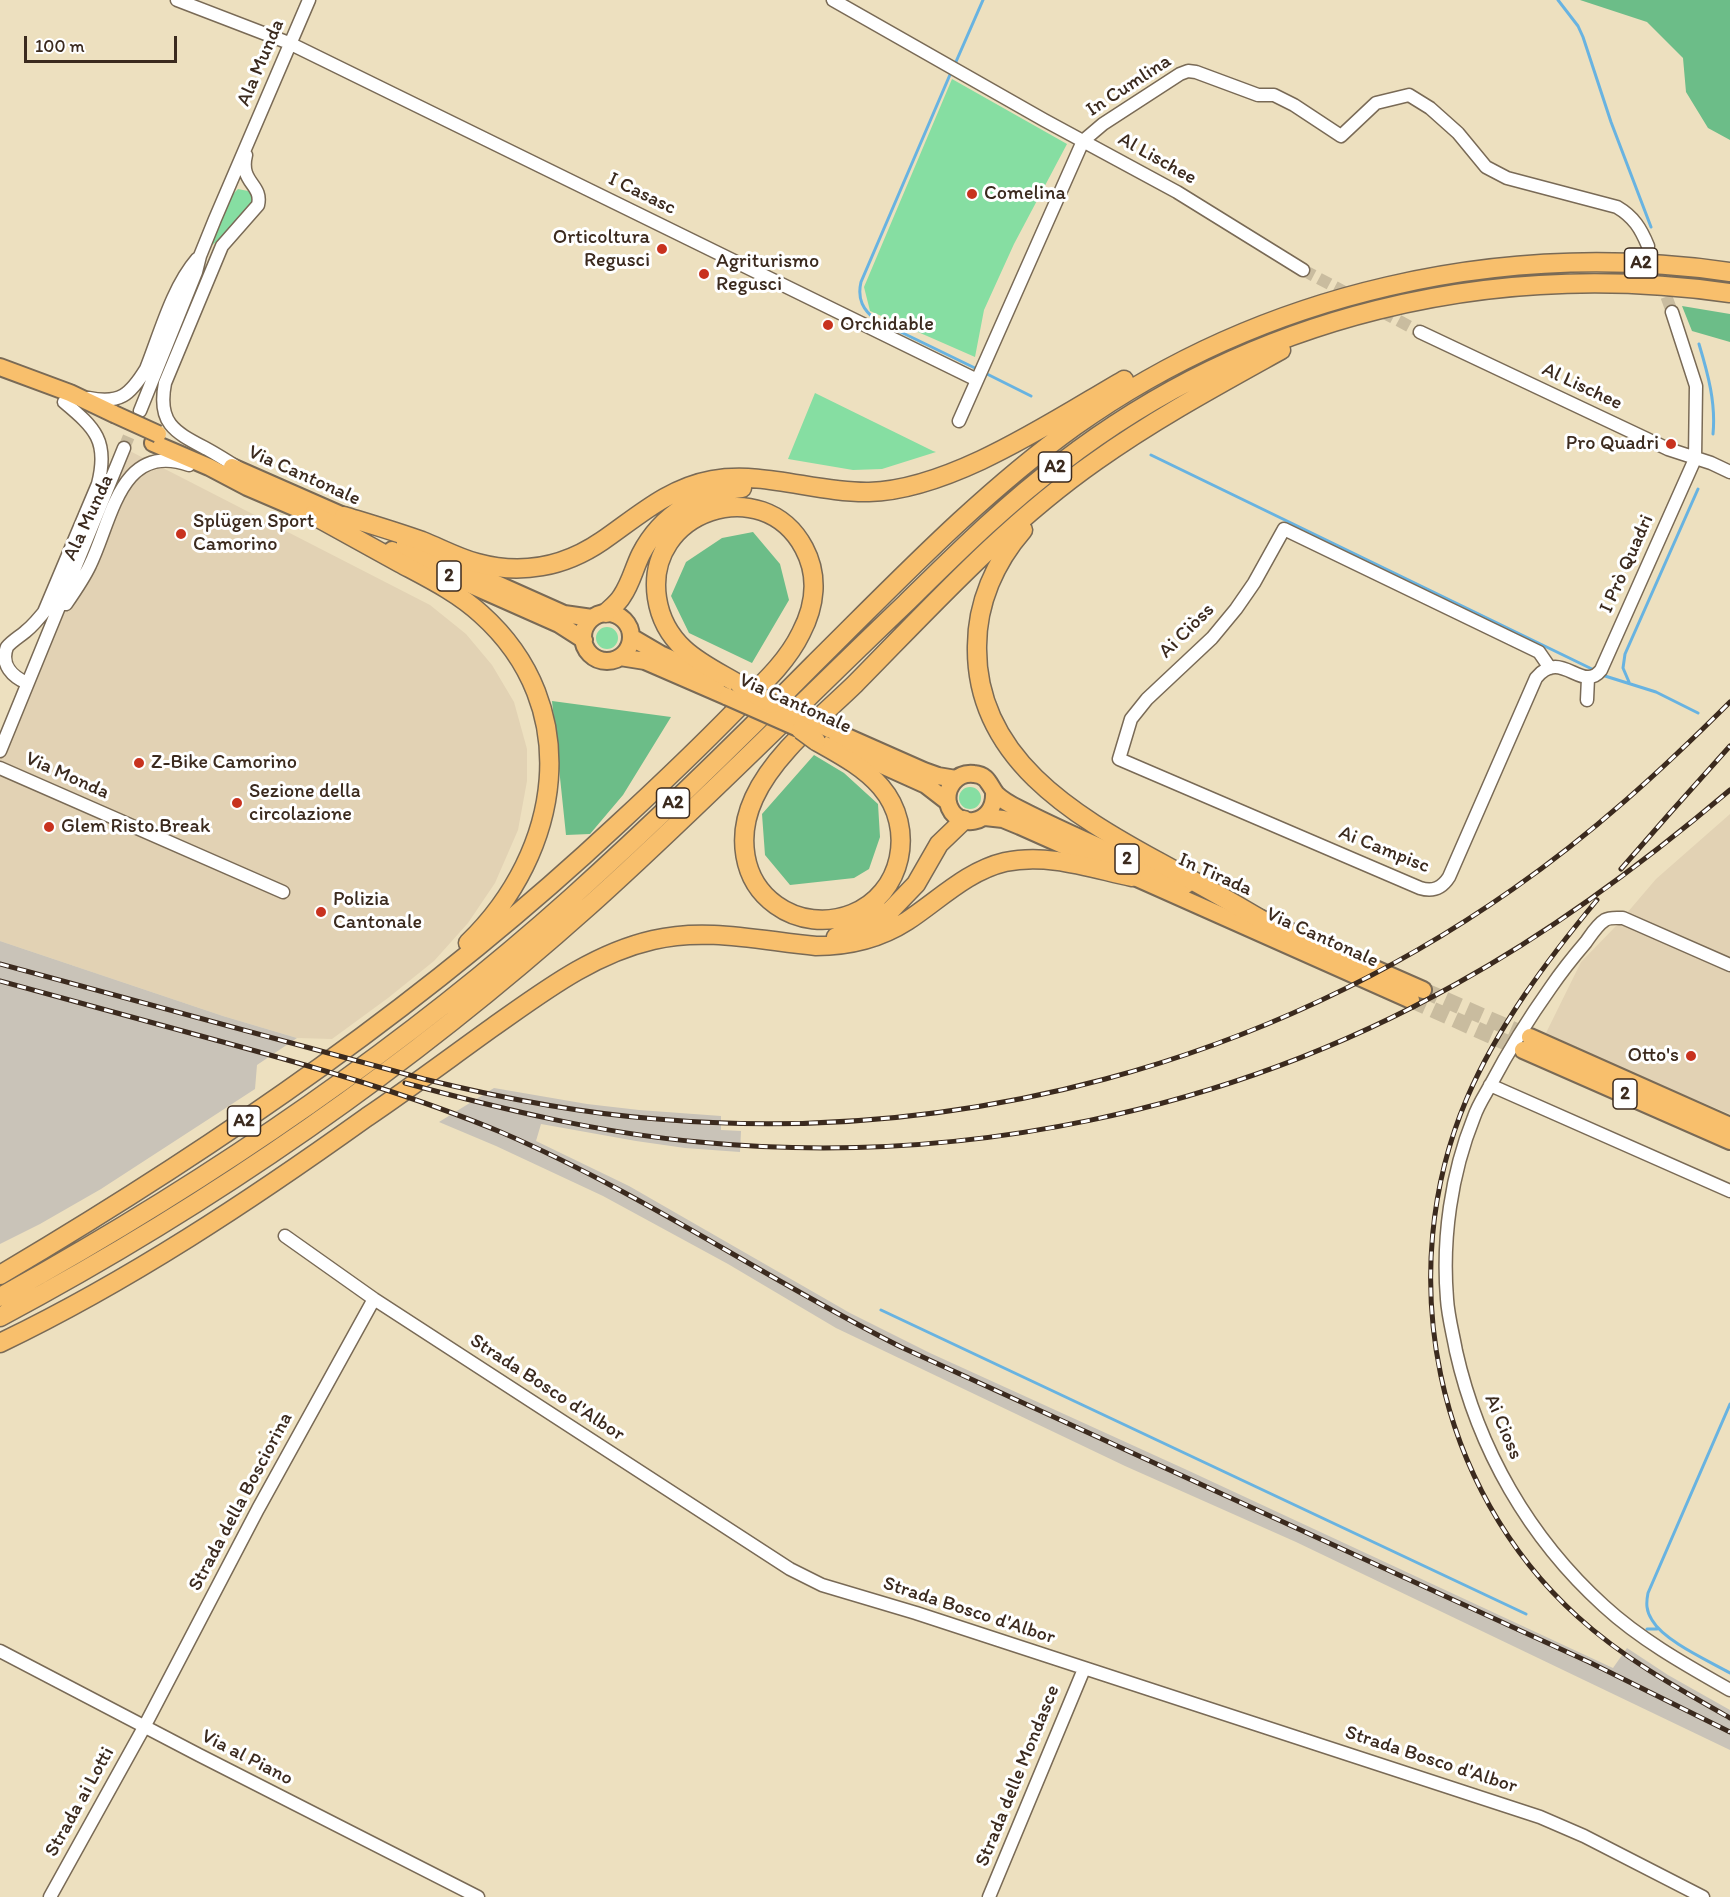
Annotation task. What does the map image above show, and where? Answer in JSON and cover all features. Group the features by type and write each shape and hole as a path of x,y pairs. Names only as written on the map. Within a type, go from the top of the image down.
{"highway":[{"name":"A2","path":"0,1297 147,1212 255,1143 376,1057 464,989 618,855 995,489 1058,439 1119,397 1184,360 1230,338 1330,301 1395,284 1449,273 1589,261 1676,265 1730,272"},
{"name":"A2","path":"0,1317 119,1250 231,1181 397,1065 459,1016 532,956 623,875 963,546 1064,460 1128,416 1196,378 1266,345 1337,321 1411,301 1523,285 1619,282 1730,293"},
{"name":"A2","path":"344,516 419,540 475,562 508,568 530,568 552,564 582,553 600,543 663,498 700,483 734,478 758,478 857,492 907,487 937,478 1003,448 1210,335 1281,307 1330,301"},
{"name":"A2","path":"801,729 822,736 881,787 894,808 901,830 901,852 898,864 882,892 874,901 855,913 827,920 805,918 786,911 769,899 751,875 745,857 744,834 747,815 768,773 796,741 951,586 1018,524 1072,479 1157,421 1301,338 1337,321"},
{"name":"A2","path":"1072,479 1013,542 996,570 986,594 978,623 976,649 978,675 988,712 1006,744 1023,766 1072,809 1113,837 1262,920"},
{"name":"A2","path":"599,616 623,596 639,557 654,534 672,515 689,504 715,493 736,489 819,488"},
{"name":"A2","path":"0,1275 215,1141 336,1056 403,1005 495,933 599,842 712,735 768,678 790,651 802,631 811,608 814,586 809,560 797,537 780,521 761,511 735,507 706,512 688,522 667,544 661,559 656,584 662,616 679,644 735,690 772,704"},
{"name":"A2","path":"312,515 444,587 481,614 505,639 526,669 548,729 551,764 547,804 540,830 525,865 500,905 482,928 403,1005"},
{"path":"799,944 818,942 851,932 876,921 891,910 916,884 939,844 964,820"},
{"path":"0,1343 84,1299 202,1229 366,1119 546,990 603,957 639,944 678,936 715,936 831,946 852,944 881,935 908,921 964,880 1006,862 1053,859 1132,877"}],"main road":[{"name":"Via Cantonale","path":"0,367 155,438 209,466 344,516 564,614 599,616"},
{"name":"Via Cantonale","path":"0,372 67,398"},
{"name":"Via Cantonale","path":"249,481 312,515 559,624 584,640"},
{"path":"614,614 623,620 631,637 629,647 620,657 611,660 599,659 588,652 584,640 585,628 599,616 614,614"},
{"name":"Via Cantonale","path":"631,637 660,654 735,690 801,729"},
{"name":"Via Cantonale","path":"620,657 645,661 735,690"},
{"name":"Via Cantonale","path":"772,704 822,736 926,785 948,802"},
{"name":"Via Cantonale","path":"822,736 938,776 956,778"},
{"path":"968,774 977,774 988,781 994,792 995,800 992,808 985,817 975,821 964,820 955,814 948,802 949,788 956,778 968,774"},
{"name":"In Tirada","path":"994,792 1022,810 1262,920 1417,995"},
{"name":"Via Cantonale","path":"985,817 1003,819 1020,826 1132,877 1417,995"},
{"name":"2","path":"1730,1126 1527,1043 1730,1141"}],"street":[{"name":"I Casasc","path":"177,0 290,44 979,374"},
{"name":"Ala Munda","path":"140,411 196,272 200,256 309,0"},
{"name":"In Cumlina","path":"833,0 1083,141 1103,123 1188,71 1258,95 1274,95 1294,105 1341,136 1376,103 1409,95 1430,108 1458,133 1491,171 1507,178 1617,207 1632,218 1643,233 1648,246"},
{"name":"Ala Munda","path":"196,272 258,205 259,194 244,170 250,141"},
{"path":"959,421 1083,141"},
{"name":"Al Lischee","path":"1083,141 1177,192 1303,270"},
{"path":"228,190 236,183 252,185"},
{"name":"Ala Munda","path":"222,246 165,383 163,406 167,418 179,434 249,481"},
{"name":"Ala Munda","path":"67,398 113,400 131,389 146,369 183,279 200,256"},
{"path":"1672,312 1696,386 1695,459"},
{"name":"Al Lischee","path":"1420,332 1668,449 1730,472"},
{"name":"Ala Munda","path":"44,612 98,484 103,454 93,429 67,398"},
{"name":"Ala Munda","path":"0,751 124,447"},
{"name":"I Prò Quadri","path":"1587,678 1595,676 1601,670 1695,459"},
{"name":"Ala Munda","path":"53,622 91,564 124,484 139,469 157,462 180,462 249,481"},
{"name":"Ai Ciòss","path":"1119,759 1131,720 1147,699 1212,638 1236,609 1254,583 1284,529 1539,652 1550,668"},
{"name":"Ala Munda","path":"27,683 14,678 5,671 2,655 6,647 27,631 44,612 70,578"},
{"path":"1550,668 1563,668 1587,678 1587,700"},
{"name":"Ai Campisc","path":"1119,759 1420,888 1434,890 1449,878 1533,683 1539,674 1550,668"},
{"name":"Via Monda","path":"0,768 283,892"},
{"name":"Ai Cioss","path":"1730,965 1628,920 1614,918 1599,925 1561,972 1536,1008 1479,1103 1461,1156 1450,1208 1447,1238 1447,1301 1461,1372 1473,1411 1488,1447 1520,1507 1540,1536 1582,1586 1617,1617 1651,1643 1730,1690"},
{"path":"1490,1085 1730,1191"},
{"name":"Strada Bosco d'Albor","path":"285,1236 374,1299 780,1562 822,1585 916,1613 1540,1817 1584,1836 1703,1897"},
{"name":"Strada della Bosciorina","path":"145,1726 258,1509 374,1299"},
{"name":"Via al Piano","path":"0,1651 478,1897"},
{"name":"Strada delle Mondasce","path":"989,1897 1084,1669"},
{"name":"Strada ai Lotti","path":"50,1897 145,1726"}],"shaded area":[{"path":"124,448 430,605 466,634 492,665 514,702 527,749 527,781 518,830 495,883 468,923 434,961 332,1039 297,1038 223,1016 0,941 0,751"},
{"path":"1730,814 1730,1114 1643,1078 1546,1033 1581,962 1656,879"},
{"path":"0,941 223,1016 297,1038 257,1065 255,1089 101,1189 0,1244"},
{"path":"494,1088 587,1104 721,1116 721,1130 741,1131 740,1152 685,1148 541,1124 536,1141 629,1186 850,1313 930,1353 1613,1668 1627,1648 1668,1675 1730,1710 1730,1750 1296,1542 1125,1466 836,1328 728,1264 603,1196 439,1122"}],"green space":[{"path":"1580,0 1730,0 1730,140 1708,128 1686,92 1683,58 1647,22"},
{"name":"Comelina","path":"952,79 1067,144 1014,244 984,310 975,357 870,311 864,287"},
{"path":"238,189 251,194 252,204 235,224 211,246 230,197"},
{"path":"1682,306 1730,314 1730,342 1692,331"},
{"path":"815,393 936,452 882,469 853,470 788,459"},
{"path":"753,532 780,564 789,600 752,663 689,633 671,596 686,562 722,538"},
{"path":"607,627 615,630 618,638 615,646 607,649 599,646 596,638 599,630"},
{"path":"552,701 671,717 623,795 590,834 566,835"},
{"path":"814,755 844,773 878,804 880,837 869,869 854,878 790,885 765,855 762,814"},
{"path":"970,787 978,790 981,798 978,806 970,809 962,806 959,798 962,790"}],"waterway":[{"path":"955,64 983,0"},
{"path":"1558,0 1578,26 1583,37 1611,122 1651,227"},
{"path":"952,70 861,282 860,294 864,308 876,320 979,370"},
{"path":"1699,344 1712,400 1713,434"},
{"path":"985,373 1031,396"},
{"path":"1151,455 1594,670"},
{"path":"1629,682 1623,668 1625,654 1698,489"},
{"path":"1605,676 1656,692 1698,713"},
{"path":"881,1310 1526,1614"},
{"path":"1730,1404 1648,1593 1647,1604 1652,1620 1666,1635 1730,1673"},
{"path":"1647,1629 1657,1629"}],"tunnel":[{"path":"1648,246 1672,312"},
{"path":"1303,270 1420,332"},
{"path":"124,448 137,417"},
{"path":"1423,990 1530,1037"},
{"path":"1411,1000 1523,1050"}],"railway":[{"path":"0,964 424,1079 569,1109 657,1119 770,1124 883,1118 995,1104 1105,1079 1213,1045 1317,1002 1417,950 1513,889 1571,846 1652,777 1730,702"},
{"path":"1621,869 1730,746"},
{"path":"405,1083 514,1111 625,1133 699,1142 797,1148 895,1146 993,1137 1090,1120 1185,1097 1278,1066 1368,1029 1456,984 1528,941 1598,894 1730,790"},
{"path":"1597,900 1542,970 1493,1045 1467,1098 1444,1166 1433,1235 1431,1306 1441,1375 1460,1443 1490,1506 1529,1565 1578,1617 1613,1646 1670,1684 1730,1718"},
{"path":"0,981 329,1072 434,1106 503,1133 605,1182 901,1347 1589,1662 1730,1732"}],"place":[{"name":"Comelina","path":"972,194"},
{"name":"Orticoltura Regusci","path":"662,249"},
{"name":"Agriturismo Regusci","path":"704,274"},
{"name":"Orchidable","path":"828,325"},
{"name":"Pro Quadri","path":"1671,444"},
{"name":"Splügen Sport Camorino","path":"181,534"},
{"name":"Z-Bike Camorino","path":"139,763"},
{"name":"Sezione della circolazione","path":"237,803"},
{"name":"Glem Risto.Break","path":"49,827"},
{"name":"Polizia Cantonale","path":"321,912"},
{"name":"Otto's","path":"1691,1056"}]}
